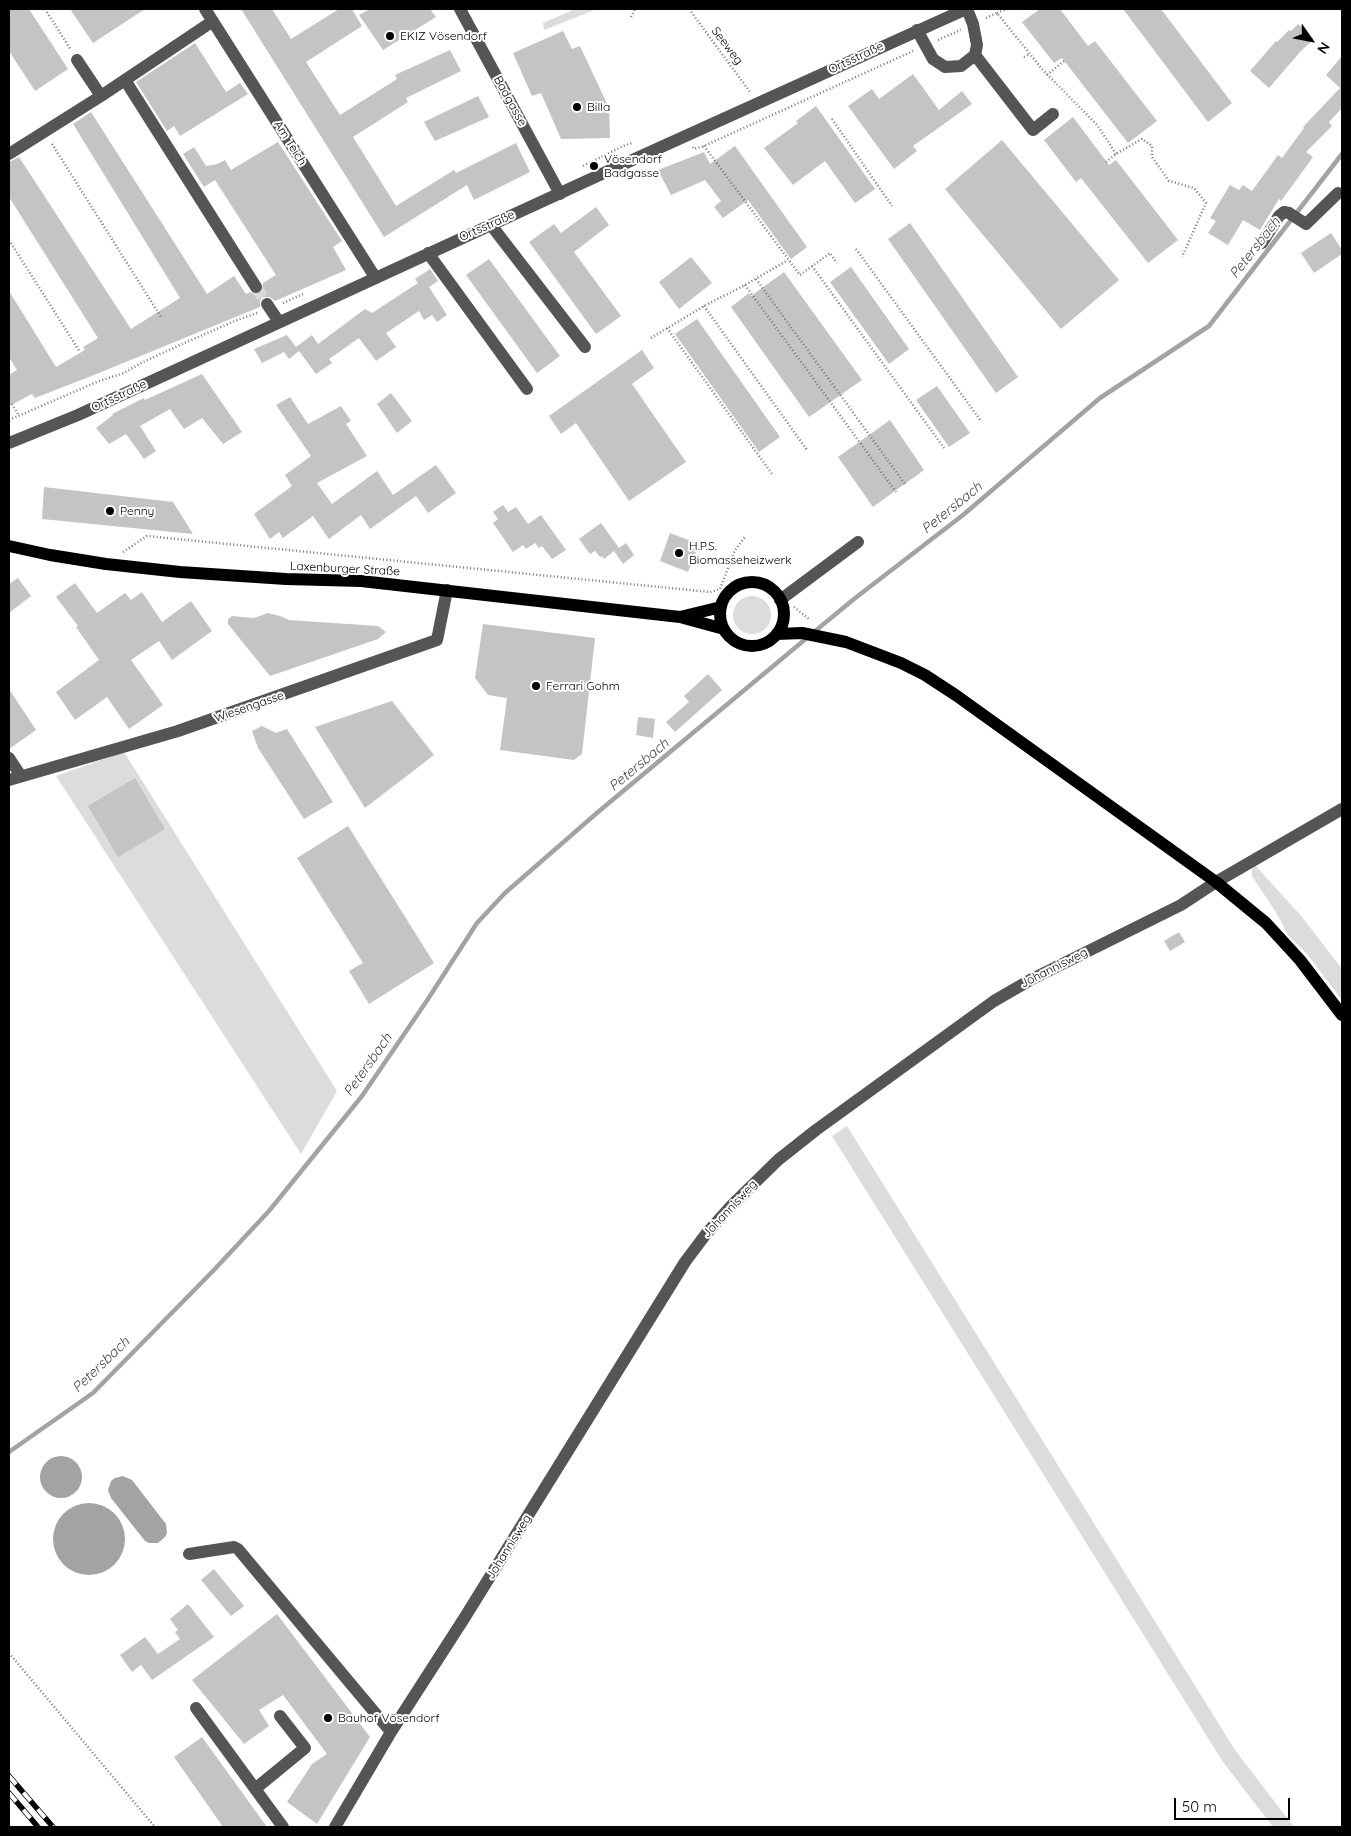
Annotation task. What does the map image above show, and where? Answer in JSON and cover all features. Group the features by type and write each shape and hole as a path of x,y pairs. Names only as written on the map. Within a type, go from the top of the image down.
{"main road":[{"name":"Laxenburger Straße","path":"9,546 106,564 180,572 286,579 361,581 680,617 724,629 731,639 749,646 767,642 777,634 802,632"},
{"path":"724,629 720,618 721,607 726,596 734,588 750,583 761,584 783,598 784,615 782,625 777,634"},
{"name":"Laxenburger Straße","path":"680,617 721,607"},
{"path":"784,615 802,632 846,642 925,675 1216,882 1266,923 1300,960 1342,1015"}],"street":[{"name":"Am Teich","path":"205,9 375,278"},
{"name":"Badgasse","path":"460,9 560,194"},
{"path":"917,30 924,46 933,59 945,67 961,66 975,55 977,45 973,24 966,9"},
{"name":"Ortsstraße","path":"9,443 78,415 428,253 966,9"},
{"path":"9,154 101,96 213,20"},
{"path":"975,55 1033,130 1053,114"},
{"path":"77,60 101,96"},
{"path":"125,80 256,288"},
{"path":"1262,243 1279,216 1284,212 1306,224 1341,192"},
{"path":"492,225 585,347"},
{"path":"428,253 527,389"},
{"path":"267,304 279,322"},
{"path":"783,598 858,542"},
{"name":"Wiesengasse","path":"9,780 178,731 437,640 447,590"},
{"path":"9,758 21,776"},
{"name":"Johannisweg","path":"335,1827 392,1732 685,1262 706,1234 732,1205 778,1160 808,1136 994,1000 1032,979 1181,905 1216,882 1342,809"},
{"path":"189,1554 234,1547 238,1549 392,1732"},
{"path":"196,1708 283,1827"},
{"path":"255,1789 305,1748 280,1716"}],"path":[{"path":"44,9 77,60"},
{"path":"631,17 635,9"},
{"name":"Seeweg","path":"689,9 751,94"},
{"path":"687,136 694,150 1007,9"},
{"path":"997,13 1047,75 1098,126 1116,154"},
{"path":"1024,57 1030,54"},
{"path":"1047,75 1064,61"},
{"path":"832,119 892,206"},
{"path":"45,132 161,317"},
{"path":"1106,162 1142,139 1152,146 1152,157 1169,181 1194,188 1206,203 1182,257"},
{"path":"704,146 800,275 830,253 837,264"},
{"path":"9,240 80,352"},
{"path":"856,249 981,422"},
{"path":"650,338 788,260"},
{"path":"812,266 944,448"},
{"path":"756,279 905,484"},
{"path":"746,285 896,492"},
{"path":"704,306 807,450"},
{"path":"666,328 772,474"},
{"path":"177,341 180,345"},
{"path":"95,375 99,381"},
{"path":"12,404 19,416"},
{"path":"106,564 147,536 710,592 720,589 735,550 745,538"},
{"path":"783,598 814,622"},
{"path":"9,1653 155,1827"}],"shaded area":[{"path":"575,9 597,9 544,30 543,23"},
{"path":"752,596 766,601 771,615 766,629 752,634 738,629 733,615 738,601"},
{"path":"124,752 337,1091 301,1154 56,776"},
{"path":"1255,865 1303,918 1342,969 1342,1000 1307,954 1288,935 1277,914 1252,876 1252,869"},
{"path":"847,1126 1235,1750 1294,1827 1273,1827 1223,1762 832,1136"},
{"path":"65,1456 73,1459 79,1465 82,1477 79,1489 73,1495 57,1498 49,1495 43,1489 40,1473 43,1465 49,1459"},
{"path":"123,1476 132,1480 166,1524 167,1533 158,1543 145,1541 111,1498 108,1490 111,1481"},
{"path":"89,1503 103,1506 115,1513 122,1525 125,1539 122,1553 115,1565 103,1572 89,1575 75,1572 63,1565 56,1553 53,1539 56,1525 63,1513 75,1506"}],"building":[{"path":"9,9 29,9 68,69 35,91 9,51"},
{"path":"70,9 145,9 93,43"},
{"path":"241,9 272,9 291,39 339,9 352,9 362,26 306,62 340,115 397,79 395,75 450,50 461,71 406,98 408,102 353,137 396,206 454,170 456,173 516,143 530,172 474,200 467,185 384,237"},
{"name":"EKIZ Vösendorf","path":"370,9 430,9 436,17 383,50 359,15"},
{"path":"1040,9 1060,9 1088,46 1095,41 1157,121 1128,143 1062,58 1054,63 1022,22"},
{"path":"1123,9 1161,9 1232,103 1208,122"},
{"path":"1298,24 1314,39 1300,52 1269,88 1250,71 1276,41"},
{"path":"563,31 572,49 580,46 609,108 610,138 561,139 541,93 532,96 513,53"},
{"path":"195,43 226,92 240,83 248,94 180,136 174,126 167,131 136,82"},
{"path":"1342,56 1342,108 1329,122 1332,126 1306,152 1313,157 1281,201 1279,199 1260,230 1243,220 1228,245 1208,233 1216,221 1210,218 1230,185 1239,190 1243,185 1252,191 1278,155 1282,158 1303,127 1340,88 1326,75"},
{"path":"913,74 939,110 962,91 972,104 913,146 917,151 894,169 848,106 872,89 879,99"},
{"path":"478,96 489,117 435,141 424,122"},
{"path":"816,106 875,189 855,203 825,161 793,185 764,148 798,123 796,121"},
{"path":"91,112 207,294 234,276 246,294 250,292 257,295 263,291 263,283 276,275 215,180 204,187 183,154 194,147 206,166 225,160 231,170 278,142 342,241 333,247 346,270 275,301 270,297 263,297 260,301 260,307 35,398 32,394 9,406 9,375 17,370 9,357 9,291 56,367 85,350 83,347 98,338 9,197 9,162 19,157 131,329 180,298 73,124"},
{"path":"1073,117 1109,165 1116,160 1178,240 1148,263 1081,178 1076,182 1044,140"},
{"path":"1002,140 1119,280 1061,329 945,189"},
{"path":"735,146 807,247 791,259 748,200 723,218 714,207 721,201 705,180 671,195 658,170 704,152 710,164"},
{"path":"596,207 609,225 574,252 621,316 596,334 529,242 554,224 561,233"},
{"path":"910,223 1018,377 996,393 888,239"},
{"path":"1331,233 1342,250 1342,254 1314,273 1301,253"},
{"path":"691,257 712,283 679,309 659,282"},
{"path":"489,259 560,356 537,373 466,275"},
{"path":"851,267 909,349 889,364 830,282"},
{"path":"430,269 438,281 429,287 447,315 437,322 432,315 424,320 419,311 386,333 396,347 376,361 359,338 329,359 332,363 316,374 296,347 312,335 318,344 365,309 372,313 418,283 415,279"},
{"path":"784,272 862,380 809,417 731,307 749,293 751,296"},
{"path":"697,319 780,437 759,452 675,334"},
{"path":"287,335 299,351 289,359 284,352 262,363 254,349"},
{"path":"642,350 654,368 632,384 686,462 629,501 576,423 561,434 549,416"},
{"path":"202,374 242,432 223,444 202,418 184,429 170,409 140,426 156,451 144,459 126,434 109,444 96,428 112,414 144,398 145,400"},
{"path":"937,386 970,433 949,447 916,400"},
{"path":"391,393 412,421 397,433 377,404"},
{"path":"290,397 308,424 341,406 351,421 346,424 367,456 317,483 332,504 377,471 393,495 436,465 456,493 428,513 416,496 370,529 361,515 329,539 313,516 283,538 279,532 270,539 254,514 292,486 285,475 311,456 276,405"},
{"path":"890,420 924,470 873,507 838,457"},
{"name":"Penny","path":"44,487 173,502 193,534 42,519"},
{"path":"503,505 508,512 516,507 528,524 541,515 566,550 552,559 542,546 539,548 535,543 526,549 523,545 513,552 493,523 498,519 493,512"},
{"path":"601,523 619,548 626,543 634,555 623,564 614,551 604,559 595,551 590,554 579,539"},
{"name":"H.P.S. Biomasseheizwerk","path":"670,533 699,544 688,572 660,561"},
{"path":"18,578 31,596 9,613 9,584"},
{"path":"75,583 97,613 125,593 131,600 142,592 162,622 191,601 212,631 172,660 159,641 131,660 163,705 129,729 107,697 75,720 56,692 99,660 76,627 78,626 56,597"},
{"path":"268,613 289,620 378,626 386,632 378,639 270,676 228,624 228,619 232,616 254,618"},
{"name":"Ferrari Gohm","path":"483,624 595,638 582,754 574,760 500,750 507,698 488,695 475,678"},
{"path":"708,674 722,690 675,732 666,722 689,702 684,696"},
{"path":"9,689 36,730 9,749"},
{"path":"392,701 434,755 365,808 315,727"},
{"path":"638,717 655,719 653,738 636,735"},
{"path":"262,726 276,733 287,729 333,802 304,819 258,748 252,731"},
{"path":"135,778 165,829 118,857 88,806"},
{"path":"348,826 434,963 369,1004 349,971 363,963 297,858"},
{"path":"1179,932 1185,942 1170,951 1164,941"},
{"path":"214,1569 244,1606 231,1616 201,1580"},
{"path":"188,1604 214,1637 152,1680 141,1665 132,1672 120,1655 145,1637 158,1654 180,1639 175,1632 178,1630 170,1619"},
{"name":"Bauhof Vösendorf","path":"277,1614 370,1737 317,1824 287,1802 312,1764 327,1754 283,1695 259,1710 269,1726 244,1744 192,1680"},
{"path":"202,1737 267,1827 223,1827 174,1757"}],"waterway":[{"name":"Petersbach","path":"814,632 963,515 1100,398 1209,326 1342,154"},
{"name":"Petersbach","path":"9,1452 93,1393 269,1211 362,1096 477,923 505,893 598,812 808,637"}],"tunnel":[{"path":"256,287 267,304"}],"railway":[{"path":"9,1776 53,1827"},
{"path":"9,1793 38,1827"}],"place":[{"name":"EKIZ Vösendorf","path":"390,36"},
{"name":"Billa","path":"577,107"},
{"name":"Vösendorf Badgasse","path":"594,166"},
{"name":"Penny","path":"110,511"},
{"name":"H.P.S. Biomasseheizwerk","path":"679,553"},
{"name":"Ferrari Gohm","path":"536,686"},
{"name":"Bauhof Vösendorf","path":"328,1718"}]}
